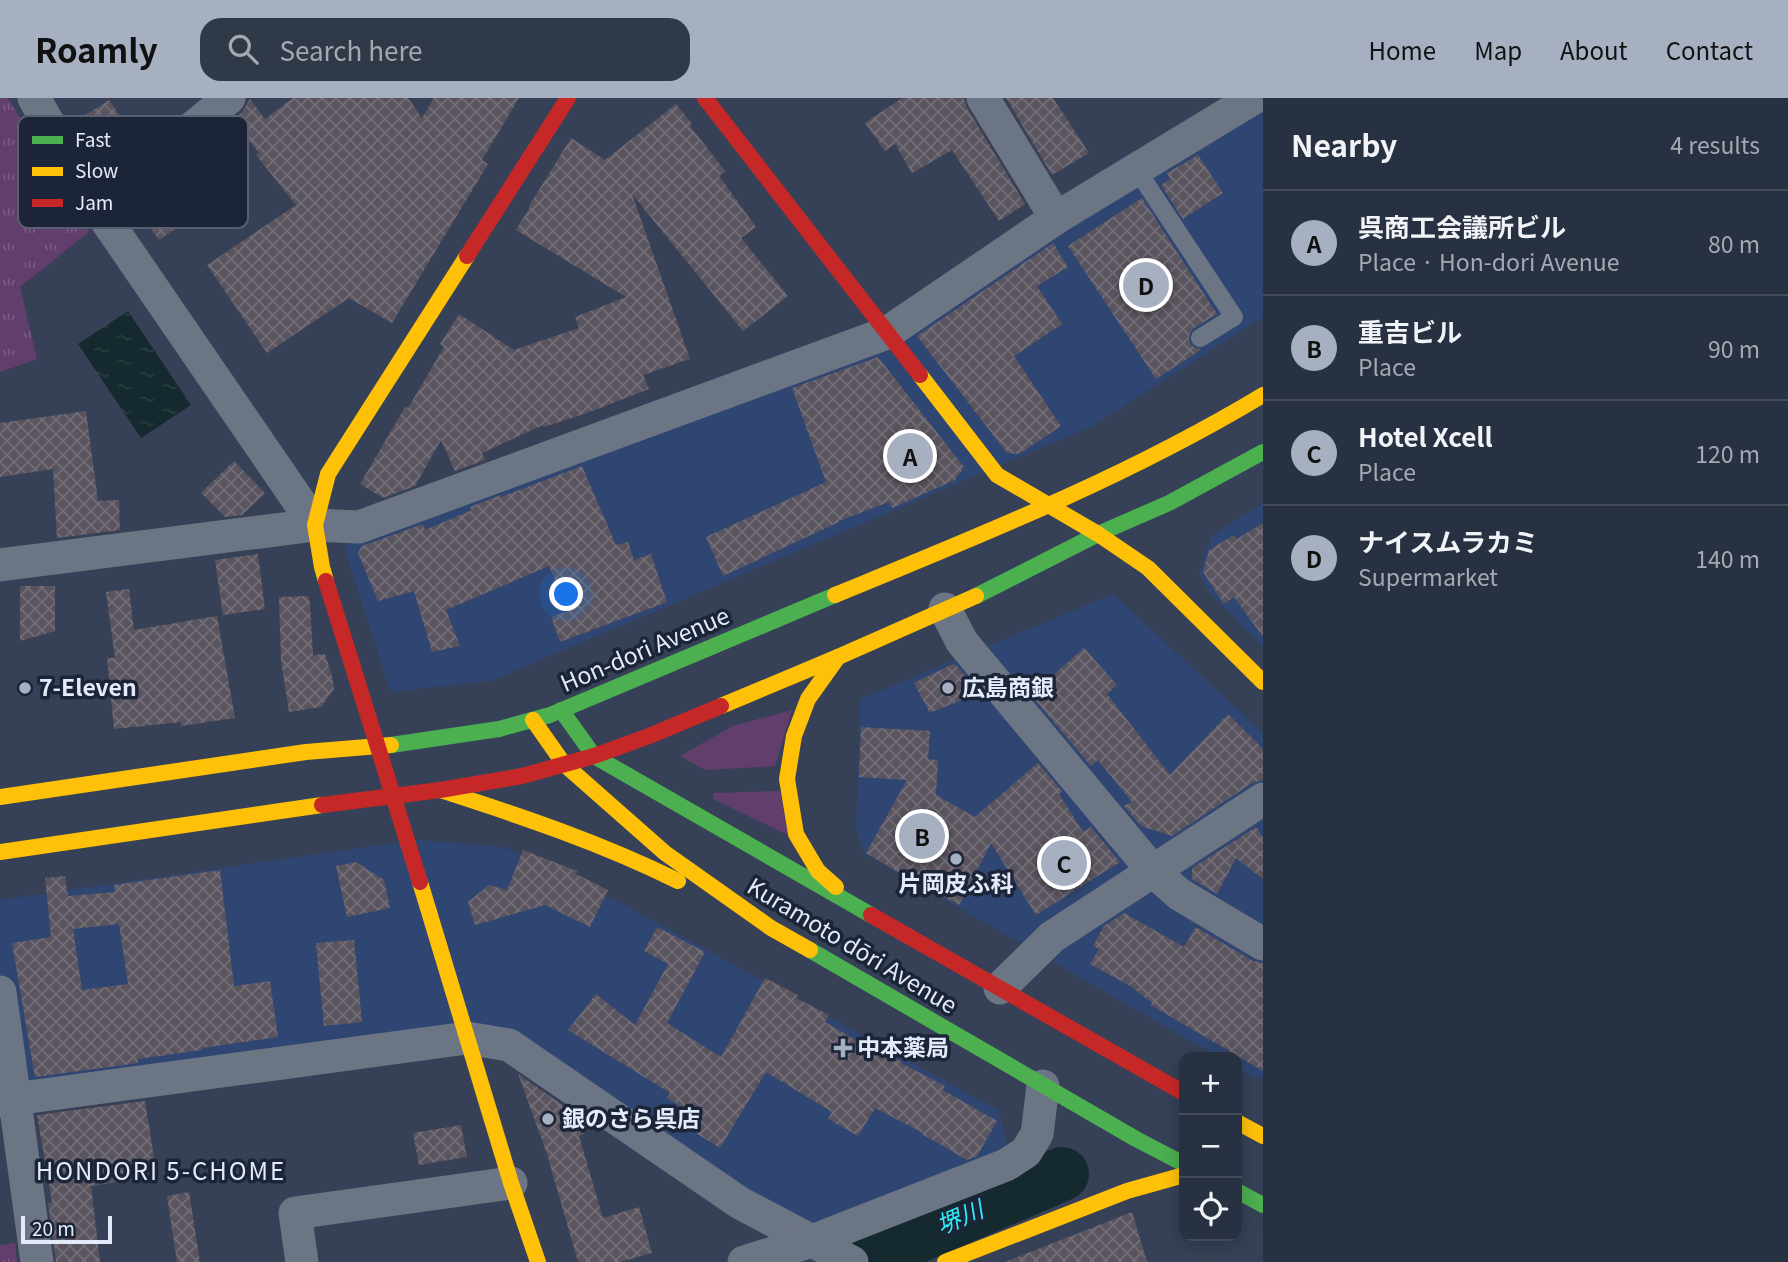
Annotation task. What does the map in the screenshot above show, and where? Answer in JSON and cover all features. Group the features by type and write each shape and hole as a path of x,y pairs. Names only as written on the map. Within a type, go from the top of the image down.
{"main road":[{"path":"538,1262 511,1183 379,747 362,699 322,566 315,525 328,474 568,98"},
{"path":"705,98 997,475 1098,534 1148,568 1263,682"},
{"name":"Hon-dori Avenue","path":"0,797 306,752 379,747 499,729 533,720 1048,506 1143,462 1263,395"},
{"path":"0,852 440,790 522,776 594,756 649,736 838,657 991,589 1098,534 1169,502 1263,452"},
{"path":"838,657 808,699 794,736 787,779 796,834 818,871 867,913"},
{"name":"Kuramoto dōri Avenue","path":"561,710 594,756 1179,1090"},
{"name":"Kuramoto dōri Avenue","path":"533,720 564,764 665,853 771,928 1179,1161"},
{"path":"440,790 549,826 655,869 771,928"},
{"path":"1242,1127 1260,1143"},
{"path":"945,1262 1127,1191 1179,1176"},
{"path":"1242,1194 1263,1205"}],"street":[{"path":"34,98 44,116"},
{"path":"207,116 229,98"},
{"path":"983,98 1056,218"},
{"path":"0,565 315,525 359,527 887,332 1056,218 1144,181 1254,98"},
{"path":"112,228 315,525"},
{"path":"946,609 962,642 1153,871 1178,894 1263,944"},
{"path":"1000,988 1052,937 1263,799"},
{"path":"0,992 8,1100 37,1262"},
{"path":"8,1100 467,1038 509,1045 740,1203 831,1250"},
{"path":"744,1262 831,1250 1006,1165 1026,1152 1037,1134 1043,1086"},
{"path":"302,1262 295,1213 511,1183"}],"lane":[{"path":"1144,181 1234,317 1200,338"}],"shaded area":[{"path":"1263,103 1263,317 1093,426 491,681 390,692 344,546 886,340"},
{"path":"1263,503 1263,647 1208,591 1199,573 1211,536"},
{"path":"1113,594 1263,733 1263,1077 1254,1078 1242,1071 1242,1052 1209,1052 864,853 856,831 860,699"},
{"path":"416,840 504,847 625,905 998,1110 1008,1149 812,1234 501,1028 0,1098 0,900"}],"green space":[{"path":"0,98 8,98 19,116 18,228 87,228 89,232 20,287 37,359 0,372"},
{"path":"792,710 775,766 705,770 680,756 733,726"},
{"path":"780,791 788,835 713,799 714,793"},
{"path":"15,1243 17,1262 0,1262 0,1245"}],"water":[{"path":"128,311 191,405 141,438 78,344"}],"building":[{"path":"293,98 408,98 422,118 434,98 519,98 482,160 488,164 392,323 349,298 267,353 207,265 296,205 256,155 259,153 248,139 248,116 238,116 250,99 265,119"},
{"path":"902,98 964,98 967,108 1025,204 999,221 952,150 912,173 895,144 885,151 865,123"},
{"path":"1006,98 1053,98 1089,153 1052,175"},
{"path":"109,100 120,116 84,116"},
{"path":"676,104 725,171 719,176 756,227 741,238 788,296 743,331 632,194 690,359 643,375 649,389 587,413 544,427 543,425 482,453 485,460 455,471 441,440 415,486 383,498 360,484 444,347 440,344 459,314 514,350 579,328 575,317 626,297 516,230 571,138 605,160"},
{"path":"1198,155 1223,193 1183,219 1161,185 1170,179 1167,173"},
{"path":"1142,198 1217,314 1190,333 1191,345 1202,349 1156,379 1068,246"},
{"path":"150,228 177,228 159,240"},
{"path":"1053,243 1068,267 1037,286 1062,324 1014,356 1061,426 1019,454 1007,453 917,336"},
{"path":"878,357 964,467 955,480 892,508 889,502 839,521 723,576 706,537 826,482 792,388"},
{"path":"86,411 98,501 119,500 120,530 57,538 53,469 0,477 0,423"},
{"path":"234,461 265,493 242,515 225,517 201,493"},
{"path":"582,466 616,545 628,542 634,560 651,554 667,602 560,642 551,617 568,611 549,566 446,610 460,646 432,652 414,591 378,601 358,553 362,546 423,524 425,530 472,510 470,507"},
{"path":"1263,523 1263,637 1234,597 1224,604 1203,572 1209,550 1234,535 1237,539"},
{"path":"258,554 265,609 223,615 215,560"},
{"path":"20,586 55,586 55,631 20,641"},
{"path":"129,589 134,630 217,616 235,718 181,726 181,722 114,729 107,658 115,658 106,592"},
{"path":"308,596 313,655 325,654 334,689 321,707 289,712 281,660 279,597"},
{"path":"1084,648 1117,685 1107,694 1170,775 1228,714 1263,749 1263,780 1252,783 1172,836 1141,826 1124,806 1132,802 1098,760 1091,766 1031,695"},
{"path":"953,664 979,693 930,713 914,683"},
{"path":"861,727 930,731 928,759 938,760 936,795 975,817 1038,763 1062,791 1059,794 1083,832 1091,827 1120,862 1036,915 991,843 959,905 866,853 907,780 859,777"},
{"path":"1256,827 1263,837 1263,879 1236,858 1217,894 1192,879 1192,868"},
{"path":"523,850 577,871 576,874 608,890 590,927 545,905 475,925 468,902 489,885 507,890"},
{"path":"356,862 384,880 390,908 347,917 336,866"},
{"path":"220,870 234,986 270,981 278,1037 138,1059 138,1063 35,1077 12,943 51,937 45,878 65,876 68,896 115,892 114,885","holes":["119,924 128,984 82,990 73,929"]},
{"path":"1124,913 1184,947 1196,927 1253,961 1263,963 1263,1071 1242,1059 1242,1052 1231,1052 1151,1005 1152,1003 1132,987 1090,964 1099,949 1093,946 1104,926"},
{"path":"657,927 705,952 667,1023 721,1057 765,978 829,1015 825,1022 869,1048 872,1044 945,1086 943,1090 997,1121 977,1156 967,1160 875,1108 858,1136 828,1119 832,1112 766,1072 720,1148 686,1127 694,1115 667,1098 670,1093 568,1030 596,994 635,1025 668,964 644,951"},
{"path":"354,940 362,1022 324,1026 316,943"},
{"path":"518,1074 577,1115 584,1134 579,1136 603,1218 639,1207 652,1253 620,1262 578,1262 547,1154"},
{"path":"145,1101 157,1176 91,1186 100,1262 56,1262 48,1203 52,1202 37,1115"},
{"path":"461,1125 467,1157 419,1165 413,1133"},
{"path":"189,1192 200,1262 177,1262 167,1196"},
{"path":"1132,1212 1147,1262 1005,1262"}],"waterway":[{"name":"堺川","path":"857,1262 1062,1174"}],"traffic: fast":[{"path":"976,596 1098,534 1169,503 1263,452"},
{"path":"391,745 499,729 550,715 835,595"},
{"path":"561,710 594,756 871,915"},
{"path":"810,950 1179,1161"},
{"path":"1242,1194 1263,1205"}],"traffic: slow":[{"path":"326,581 315,525 328,474 467,256"},
{"path":"920,375 997,475 1098,534 1148,568 1263,682"},
{"path":"835,595 1053,503 1212,425 1263,395"},
{"path":"721,706 976,596"},
{"path":"836,887 818,871 796,834 787,779 794,736 808,699 838,657"},
{"path":"533,720 564,764 665,853 771,928 810,950"},
{"path":"0,797 306,752 391,745"},
{"path":"440,790 560,831 620,854 678,881"},
{"path":"0,852 322,805"},
{"path":"420,882 511,1183 538,1262"},
{"path":"1242,1125 1263,1136"},
{"path":"945,1262 1127,1191 1179,1176"}],"traffic: jam":[{"path":"467,256 568,98"},
{"path":"705,98 920,375"},
{"path":"326,581 420,882"},
{"path":"322,805 522,776 594,756 721,706"},
{"path":"871,915 1179,1090"}],"place":[{"name":"ナイスムラカミ","path":"1146,285"},
{"name":"呉商工会議所ビル","path":"910,456"},
{"name":"7-Eleven","path":"25,688"},
{"name":"広島商銀","path":"948,688"},
{"name":"重吉ビル","path":"922,836"},
{"name":"片岡皮ふ科","path":"956,859"},
{"name":"Hotel Xcell","path":"1064,863"},
{"name":"中本薬局","path":"843,1048"},
{"name":"銀のさら呉店","path":"548,1119"}],"district":[{"name":"HONDORI 5-CHOME","path":"161,1172"}]}
